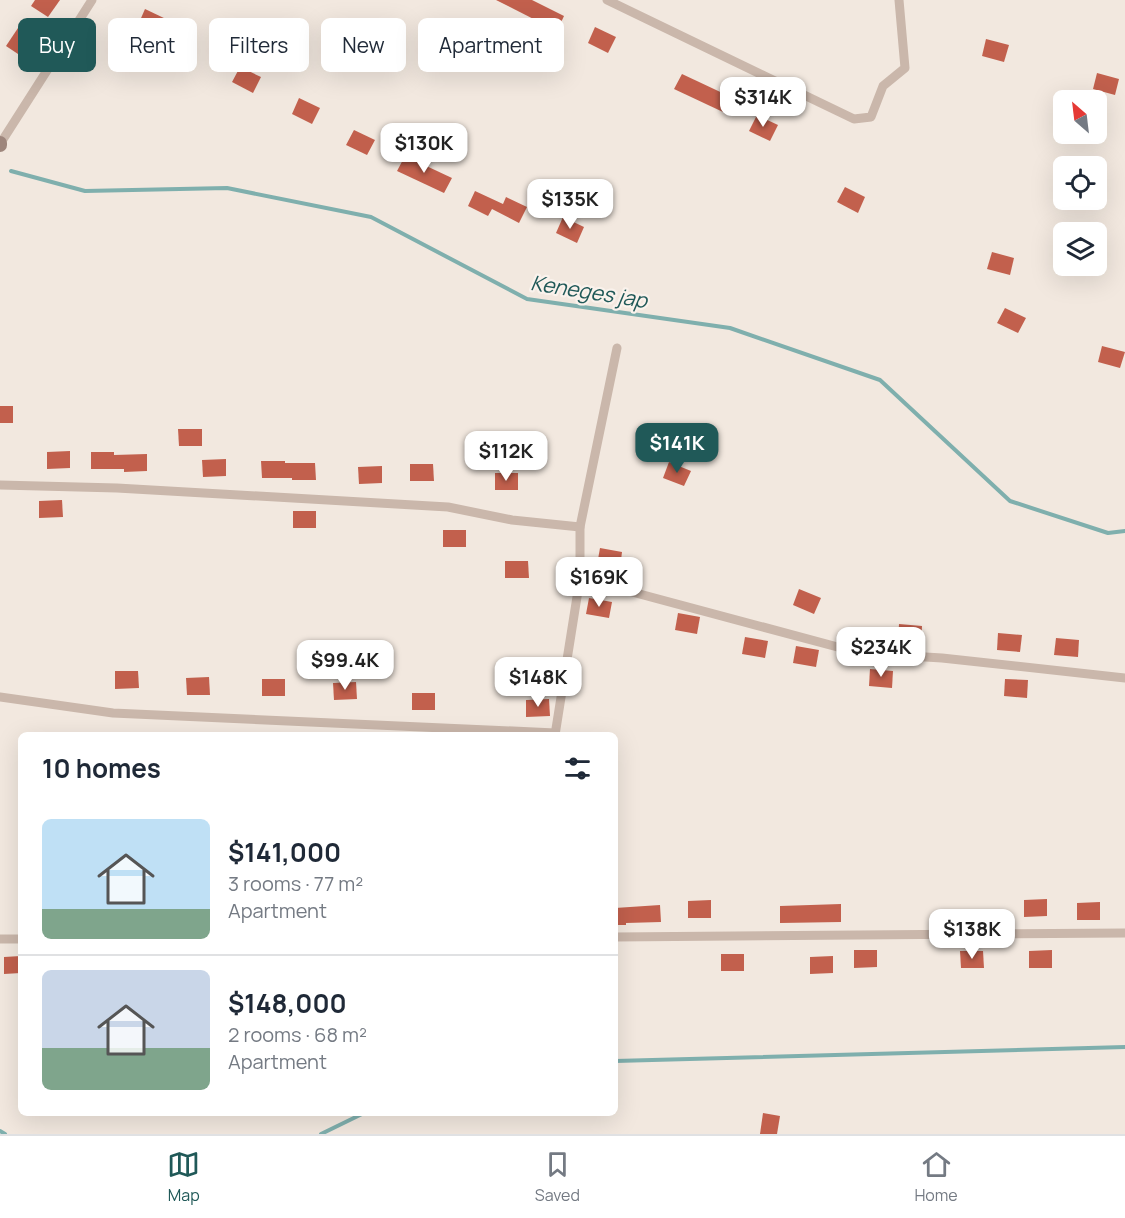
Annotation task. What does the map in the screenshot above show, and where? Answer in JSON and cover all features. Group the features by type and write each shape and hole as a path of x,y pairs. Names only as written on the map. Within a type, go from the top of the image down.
{"street":[{"path":"0,144 92,0"},
{"path":"607,0 854,119 871,117 883,86 904,68 899,0"},
{"path":"555,732 580,578 580,527 617,348"},
{"path":"0,485 117,488 448,507 512,520 580,527"},
{"path":"580,578 860,652 942,658 1125,678"},
{"path":"0,697 113,713 513,732"},
{"path":"618,937 1125,933"},
{"path":"0,939 18,939"}],"building":[{"path":"35,0 60,0 48,17 31,6"},
{"path":"496,0 532,0 564,16 563,18 531,18"},
{"path":"145,9 164,18 141,18"},
{"path":"595,27 616,37 608,53 588,43"},
{"path":"18,28 18,54 6,46"},
{"path":"986,39 1009,45 1004,62 982,56"},
{"path":"237,72 250,72 261,77 253,93 232,82"},
{"path":"1097,73 1119,79 1115,95 1107,93 1107,90 1093,89"},
{"path":"682,74 731,97 723,112 674,89"},
{"path":"299,98 320,108 312,124 292,114"},
{"path":"757,115 778,125 770,141 749,131"},
{"path":"354,130 375,140 367,155 346,145"},
{"path":"405,156 452,178 444,193 397,171"},
{"path":"845,187 865,197 858,213 837,202"},
{"path":"475,191 503,204 506,197 527,207 519,223 492,209 488,216 468,206"},
{"path":"563,217 584,227 577,243 556,233"},
{"path":"992,252 1014,258 1010,275 987,269"},
{"path":"1005,308 1026,318 1018,333 997,323"},
{"path":"1102,346 1125,352 1120,368 1098,362"},
{"path":"0,406 13,406 13,423 0,423"},
{"path":"178,429 202,429 202,446 179,446"},
{"path":"70,451 70,468 47,469 47,452"},
{"path":"91,452 114,452 114,455 147,454 147,471 124,472 124,469 91,469"},
{"path":"226,459 226,476 203,477 202,460"},
{"path":"261,461 315,463 316,480 262,478"},
{"path":"669,462 691,471 684,486 663,478"},
{"path":"410,464 433,464 434,481 410,481"},
{"path":"382,466 382,483 359,484 358,467"},
{"path":"495,473 518,473 518,490 495,490"},
{"path":"62,500 63,517 39,518 39,501"},
{"path":"293,511 316,511 316,528 293,528"},
{"path":"443,530 466,530 466,547 443,547"},
{"path":"600,548 622,552 620,569 597,565"},
{"path":"505,561 528,561 529,578 505,578"},
{"path":"799,589 821,598 814,614 793,605"},
{"path":"589,598 612,602 609,618 586,614"},
{"path":"678,613 700,617 697,634 675,630"},
{"path":"899,624 922,626 921,643 898,641"},
{"path":"998,633 1022,635 1020,652 997,650"},
{"path":"745,637 768,641 765,658 742,654"},
{"path":"1056,638 1079,640 1078,657 1054,655"},
{"path":"796,646 819,650 816,667 793,663"},
{"path":"870,669 893,671 892,688 869,686"},
{"path":"115,671 138,671 139,688 115,689"},
{"path":"209,677 210,695 187,695 186,678"},
{"path":"262,679 285,679 285,696 262,696"},
{"path":"1005,679 1028,680 1027,698 1004,696"},
{"path":"356,682 357,699 334,700 333,683"},
{"path":"412,693 435,693 435,710 412,710"},
{"path":"549,699 550,716 526,717 526,700"},
{"path":"1047,899 1047,916 1024,917 1024,900"},
{"path":"711,900 711,918 688,918 688,901"},
{"path":"1100,902 1100,920 1077,920 1077,903"},
{"path":"841,904 841,922 780,923 780,906"},
{"path":"660,905 661,922 618,925 618,908"},
{"path":"854,950 877,950 877,967 854,968"},
{"path":"1052,950 1052,968 1029,968 1029,951"},
{"path":"960,951 983,951 984,968 961,968"},
{"path":"721,954 744,954 744,971 721,971"},
{"path":"18,956 18,973 4,974 4,957"},
{"path":"833,956 833,973 810,974 810,957"},
{"path":"763,1113 780,1116 777,1134 760,1134"}],"waterway":[{"name":"Keneges jap","path":"11,171 85,191 227,188 371,217 527,299 730,328 880,380 1010,501 1108,533 1125,531"},
{"path":"618,1061 1125,1047"},
{"path":"321,1134 358,1116"},
{"path":"0,1131 5,1134"}]}
